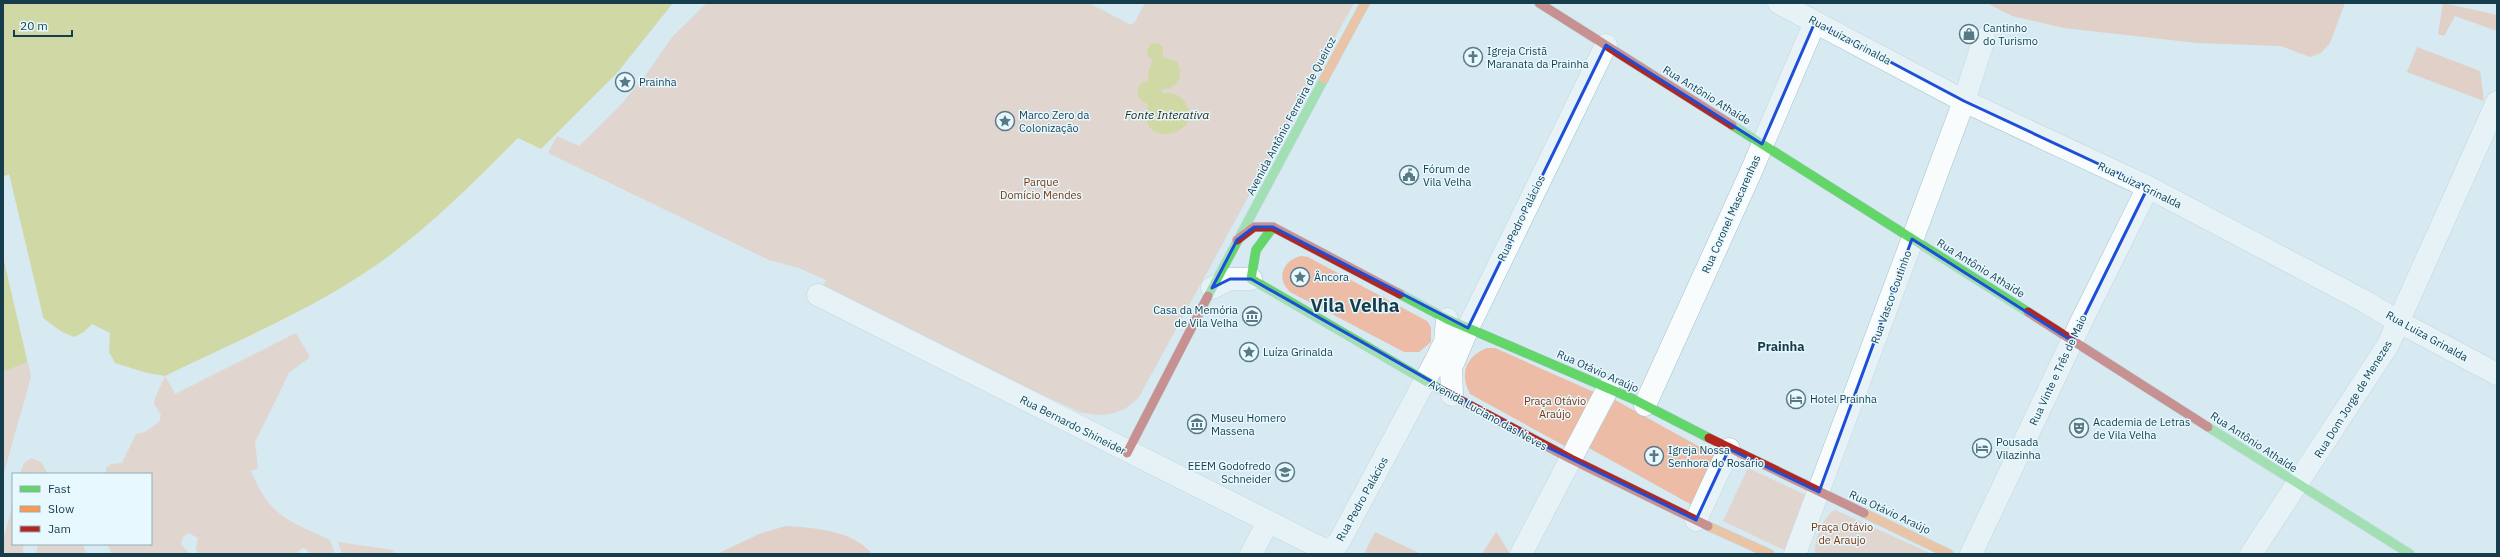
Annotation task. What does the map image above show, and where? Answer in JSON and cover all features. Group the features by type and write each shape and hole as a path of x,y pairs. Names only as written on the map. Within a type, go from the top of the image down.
{"main road":[{"name":"Avenida Antônio Ferreira de Queiroz","path":"1127,453 1237,240 1365,3"},
{"name":"Rua Antônio Athaíde","path":"1539,3 2298,485 2410,554"},
{"name":"Rua Otávio Araújo","path":"1237,240 1254,227 1273,227 1447,318 1608,388 1729,449 1949,554"},
{"path":"1237,240 1245,268 1250,264 1254,250 1273,227"},
{"name":"Avenida Luciano das Neves","path":"1245,268 1425,381 1572,460 1770,554"}],"street":[{"name":"Rua Luiza Grinalda","path":"1779,3 1964,101 2148,187 2364,301 2399,322 2497,374"},
{"name":"Rua Coronel Mascarenhas","path":"1645,406 1815,22"},
{"name":"Rua Vasco Coutinho","path":"1795,554 1964,101 1984,39"},
{"name":"Rua Pedro Palácios","path":"1452,395 1451,368 1468,328 1606,45"},
{"name":"Rua Dom Jorge de Menezes","path":"2251,554 2298,485 2388,346 2497,102"},
{"name":"Rua Vinte e Três de Maio","path":"1971,554 2072,341 2148,187"},
{"path":"1212,288 1230,279 1245,268"},
{"name":"Rua Bernardo Shineider","path":"818,295 1127,453 1319,547 1330,550"},
{"name":"Rua Pedro Palácios","path":"1330,550 1339,542 1445,342 1447,318"},
{"path":"1521,554 1572,460 1608,388"},
{"path":"1696,520 1729,449"},
{"path":"1251,554 1268,522"}],"highlighted area":[{"path":"1815,22 1964,101 2148,187 2072,341 1912,239 1819,492 1729,449 1696,520 1543,445 1251,279 1230,279 1212,288 1237,240 1254,227 1273,227 1468,328 1606,45 1762,144"}],"green space":[{"name":"Parque Domício Mendes","path":"707,3 1089,3 1131,25 1135,22 1145,3 1354,3 1139,397 1126,408 1112,414 1097,415 1080,412 917,337 822,288 826,280 799,268 769,260 548,153 557,136 579,146 620,106 647,73 673,36"},
{"path":"1301,256 1308,257 1427,321 1431,327 1431,342 1419,352 1404,352 1292,293 1284,283 1282,277 1283,272 1285,266 1289,262 1294,258"},
{"path":"296,333 310,357 289,373 255,442 258,468 251,471 265,498 273,508 292,522 330,540 335,554 310,554 306,549 302,548 296,554 198,554 196,548 198,538 189,533 183,537 181,544 190,554 112,554 108,545 152,545 152,473 106,473 106,468 111,464 122,463 136,434 145,432 159,422 161,415 154,404 155,398 165,376 175,394"},
{"name":"Praça Otávio Araújo","path":"1487,348 1495,348 1596,393 1570,449 1470,394 1465,380 1466,366 1474,356"},
{"path":"28,362 31,377 3,476 3,372"},
{"path":"1615,400 1718,457 1692,505 1589,448"},
{"path":"32,458 41,462 47,473 20,473 24,463"},
{"path":"1748,468 1810,497 1788,552 1723,521"},
{"path":"12,507 12,545 23,545 23,554 3,554 3,541"},
{"name":"Praça Otávio de Araujo","path":"1835,510 1932,554 1815,554 1816,542 1820,529 1827,517"},
{"path":"338,542 393,550 394,554 342,554"},
{"path":"38,545 82,545 87,554 36,554"}],"shaded area":[{"path":"1987,3 2345,3 2330,43 2321,53 2310,57 2281,46 2197,43 2064,28 2012,16"},
{"path":"2443,3 2497,15 2497,31 2455,16 2444,36 2438,34"},
{"path":"2417,47 2480,71 2484,101 2407,72"},
{"path":"786,526 821,529 844,535 864,546 872,554 717,554 759,534"},
{"path":"1375,532 1421,554 1364,554"},
{"path":"1496,532 1510,554 1482,554"}],"water":[{"path":"3,3 673,3 617,73 541,149 518,138 465,191 428,224 389,256 369,270 345,286 295,313 165,376 147,373 115,363 109,352 110,333 92,324 84,332 74,337 62,332 43,318 9,175 3,176"},
{"name":"Fonte Interativa","path":"1158,43 1163,47 1163,57 1177,62 1180,71 1180,76 1176,84 1168,89 1162,89 1162,93 1172,93 1180,97 1184,101 1189,113 1187,123 1180,130 1170,134 1160,133 1151,129 1146,119 1148,104 1140,99 1138,93 1140,84 1149,80 1148,72 1153,61 1148,56 1147,50 1151,44"},
{"path":"3,256 28,362 3,372"}],"pier":[{"path":"9,174 44,321 41,318 8,177 3,178"},
{"path":"3,254 30,361 28,364 3,256"}],"traffic: fast":[{"path":"1208,296 1324,79"},
{"path":"1732,125 2028,312"},
{"path":"1251,279 1256,250 1273,227"},
{"path":"1251,279 1443,391"},
{"path":"1400,294 1447,319 1633,399 1709,438"},
{"path":"2208,427 2410,554"}],"traffic: slow":[{"path":"1324,79 1365,3"},
{"path":"1864,513 1949,554"},
{"path":"1708,526 1770,554"}],"traffic: jam":[{"path":"1539,3 1732,125"},
{"path":"1237,240 1254,227 1273,227 1400,294"},
{"path":"1127,453 1208,296"},
{"path":"2028,312 2208,427"},
{"path":"1443,391 1571,459 1708,526"},
{"path":"1709,438 1864,513"}],"place":[{"name":"Cantinho do Turismo","path":"1969,34"},
{"name":"Igreja Cristã Maranata da Prainha","path":"1473,57"},
{"name":"Prainha","path":"625,82"},
{"name":"Marco Zero da Colonização","path":"1005,121"},
{"name":"Fórum de Vila Velha","path":"1409,175"},
{"name":"Âncora","path":"1300,277"},
{"name":"Casa da Memória de Vila Velha","path":"1252,316"},
{"name":"Luíza Grinalda","path":"1249,352"},
{"name":"Hotel Prainha","path":"1796,399"},
{"name":"Museu Homero Massena","path":"1197,424"},
{"name":"Academia de Letras de Vila Velha","path":"2079,428"},
{"name":"Pousada Vilazinha","path":"1982,448"},
{"name":"Igreja Nossa Senhora do Rosário","path":"1654,456"},
{"name":"EEEM Godofredo Schneider","path":"1285,472"}],"district":[{"name":"Vila Velha","path":"1355,305"},
{"name":"Prainha","path":"1781,346"}]}
